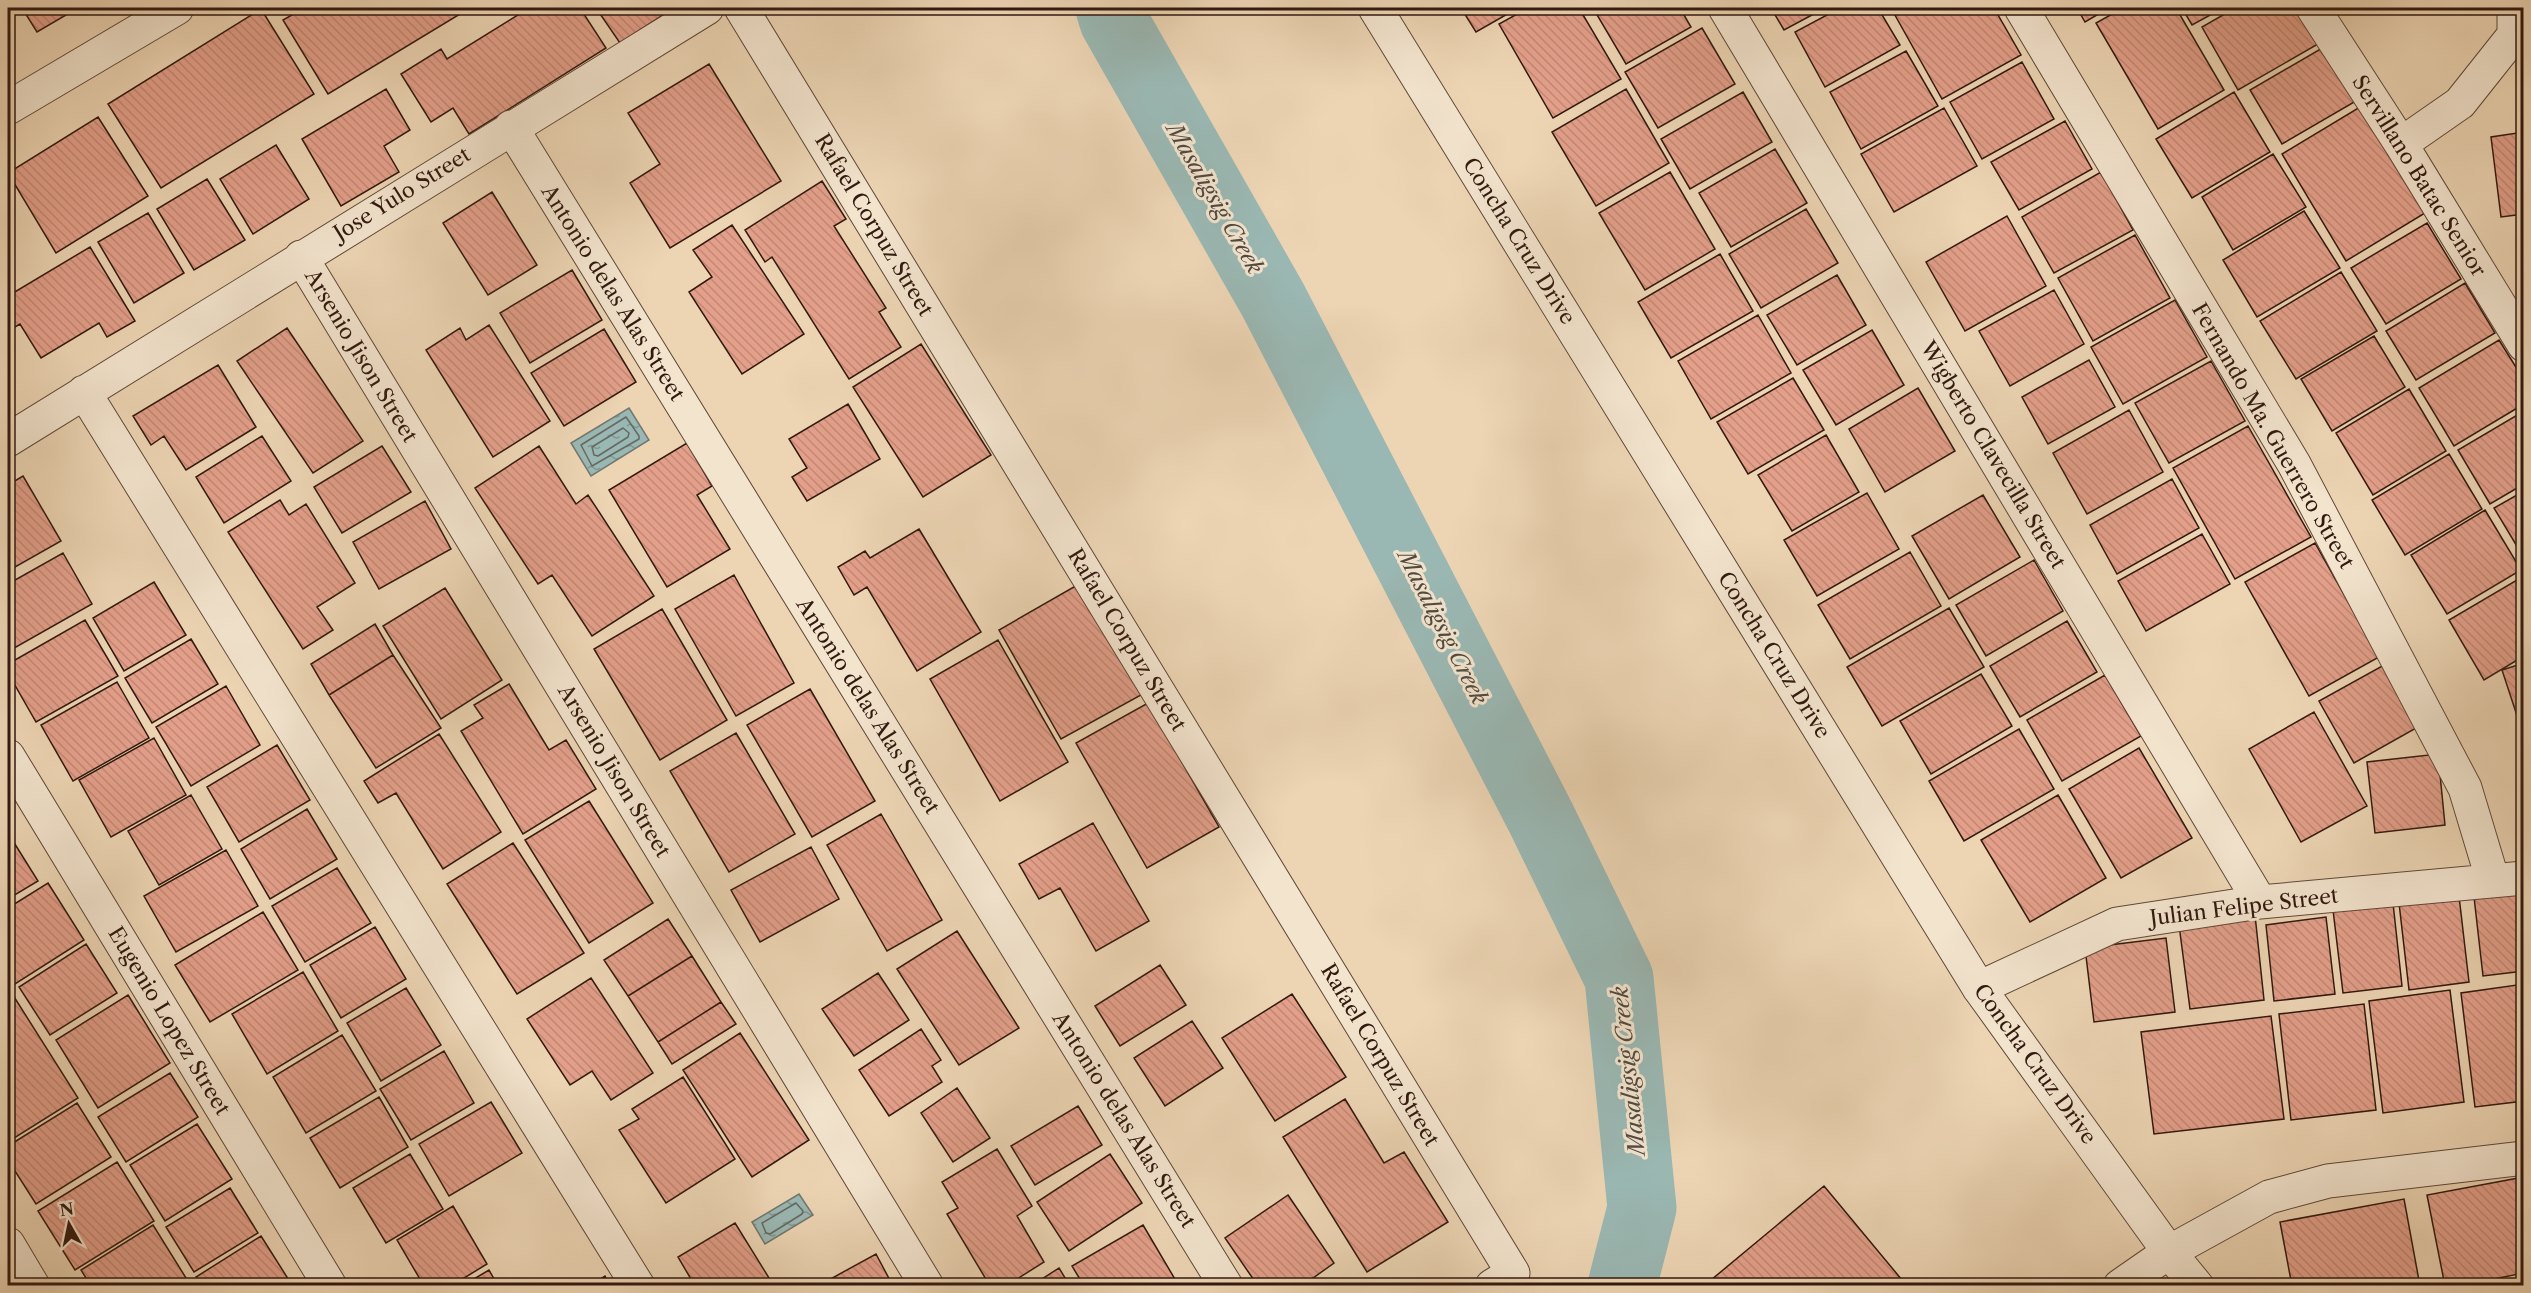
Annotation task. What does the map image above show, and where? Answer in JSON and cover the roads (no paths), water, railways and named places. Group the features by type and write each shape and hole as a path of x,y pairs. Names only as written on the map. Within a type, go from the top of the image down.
{"street":[{"path":"8,108 177,8"},
{"name":"Jose Yulo Street","path":"8,440 511,127 707,8"},
{"name":"Rafael Corpuz Street","path":"741,8 1503,1279"},
{"name":"Concha Cruz Drive","path":"1375,8 1979,988 2169,1252 2197,1286"},
{"name":"Wigberto Clavecilla Street","path":"1725,8 2260,902"},
{"name":"Fernando Ma. Guerrero Street","path":"2021,8 2294,464 2465,788 2508,879"},
{"name":"Servillano Batac Senior","path":"2313,8 2401,144 2523,345"},
{"path":"2401,144 2460,103 2514,35 2514,8"},
{"name":"Antonio delas Alas Street","path":"511,127 1226,1286"},
{"name":"Arsenio Jison Street","path":"301,257 927,1286"},
{"path":"84,392 638,1286"},
{"name":"Eugenio Lopez Street","path":"8,756 330,1286"},
{"name":"Julian Felipe Street","path":"1979,988 2117,924 2260,902 2508,879"},
{"path":"2120,1286 2169,1252 2269,1197 2328,1181 2523,1158"},
{"path":"8,1244 33,1286"}],"water":[{"path":"629,408 649,440 591,476 571,443"},
{"path":"799,1194 813,1215 765,1244 752,1222"}],"waterway":[{"name":"Masaligsig Creek","path":"1110,8 1114,21 1273,300 1541,818 1619,978 1642,1208 1622,1286"}]}
